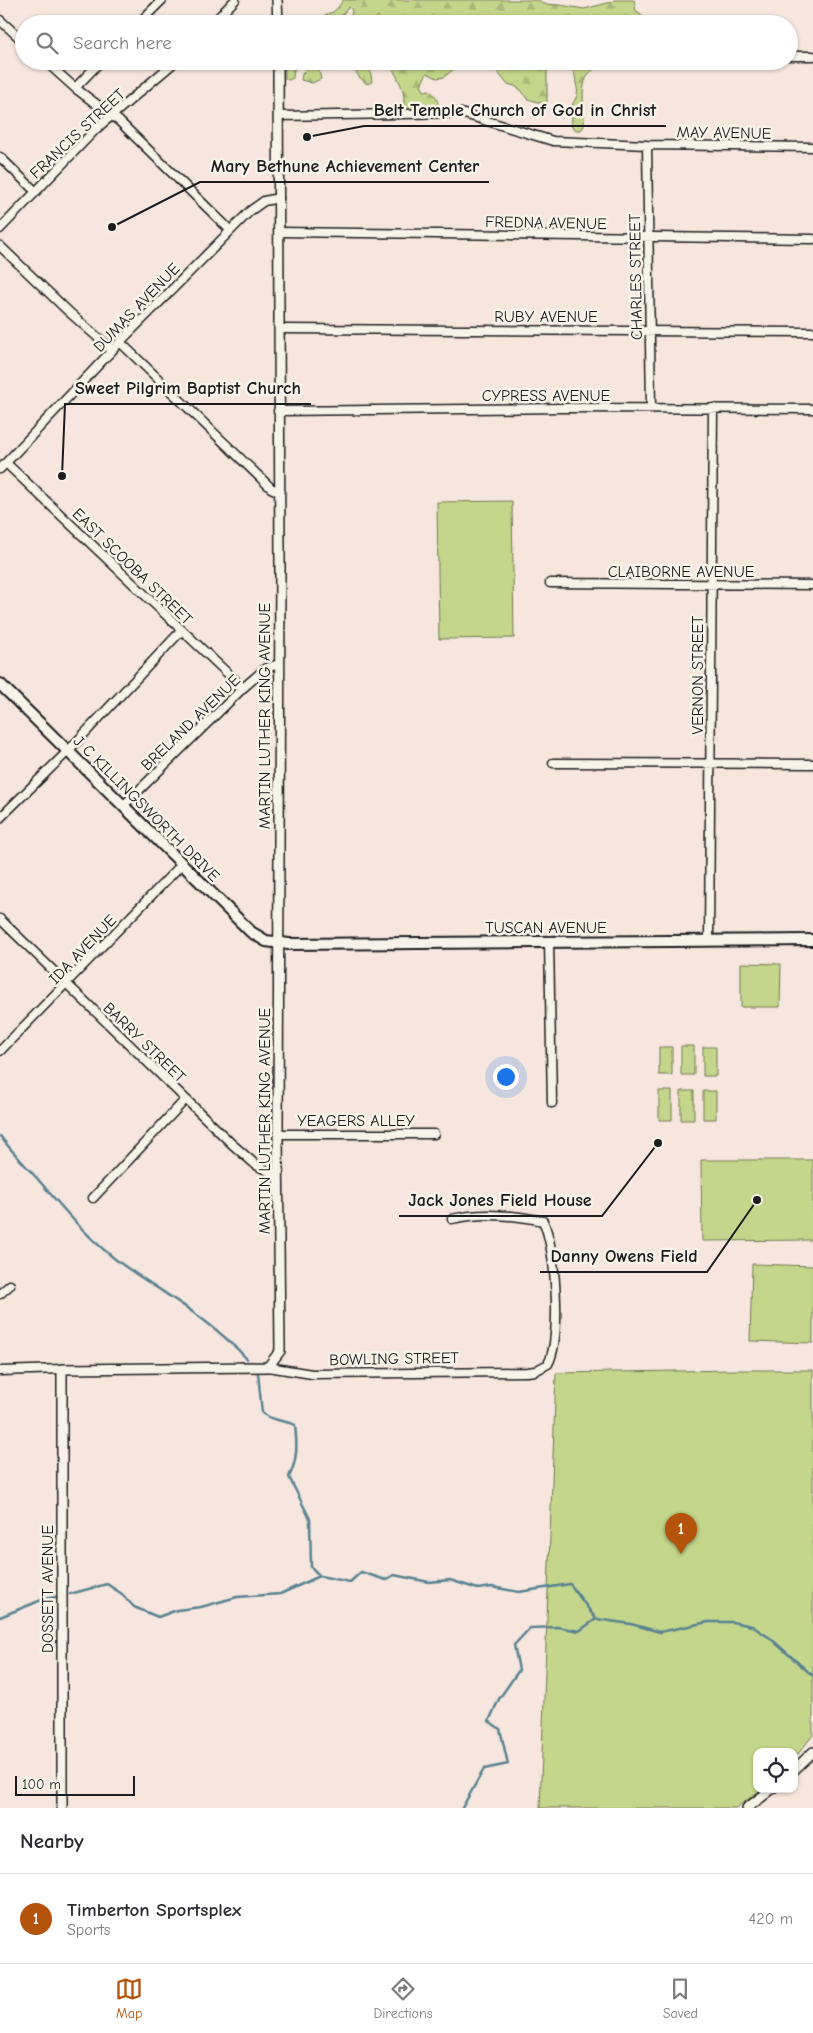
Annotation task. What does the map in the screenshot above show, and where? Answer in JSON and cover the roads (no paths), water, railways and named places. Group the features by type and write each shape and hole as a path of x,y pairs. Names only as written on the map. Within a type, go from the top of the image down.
{"main road":[{"name":"J C KILLINGSWORTH DRIVE","path":"0,684 256,936 279,944"},
{"name":"TUSCAN AVENUE","path":"279,944 813,940"}],"street":[{"path":"147,15 162,0"},
{"path":"221,15 235,0"},
{"path":"277,0 278,15"},
{"path":"0,20 15,34"},
{"path":"798,56 813,56"},
{"path":"55,70 75,88 111,115 230,230"},
{"path":"75,88 93,70"},
{"name":"FRANCIS STREET","path":"0,228 111,115 165,70"},
{"name":"MARTIN LUTHER KING AVENUE","path":"268,1367 280,1351 278,1176 280,664 278,70"},
{"name":"MAY AVENUE","path":"279,116 461,113 554,141 647,145 813,146"},
{"name":"CHARLES STREET","path":"647,145 651,408"},
{"path":"0,157 35,191"},
{"name":"DUMAS AVENUE","path":"2,467 112,350 230,230 256,205 269,199 279,198"},
{"name":"FREDNA AVENUE","path":"279,232 813,239"},
{"path":"0,246 112,350"},
{"name":"RUBY AVENUE","path":"279,329 813,332"},
{"path":"120,342 272,488 280,492"},
{"name":"CYPRESS AVENUE","path":"278,411 651,408 813,409"},
{"name":"VERNON STREET","path":"710,941 713,408"},
{"name":"EAST SCOOBA STREET","path":"2,467 243,688"},
{"name":"CLAIBORNE AVENUE","path":"550,583 813,585"},
{"path":"0,818 68,751 181,631"},
{"name":"BRELAND AVENUE","path":"123,806 243,688 266,668 280,664"},
{"path":"553,763 813,764"},
{"name":"IDA AVENUE","path":"0,1051 182,864"},
{"name":"BARRY STREET","path":"0,918 185,1100 256,1165 278,1176"},
{"path":"549,941 552,1103"},
{"path":"93,1198 185,1100"},
{"name":"YEAGERS ALLEY","path":"278,1134 434,1134"},
{"name":"BOWLING STREET","path":"0,1371 268,1367 312,1374 527,1372 543,1368 548,1364 552,1353 556,1293 554,1263 548,1231 543,1221 522,1217 468,1215 452,1219"},
{"path":"0,1294 10,1284"},
{"name":"DOSSETT AVENUE","path":"62,1369 62,1808"},
{"path":"798,1766 813,1752"},
{"path":"747,1808 767,1793"}],"waterway":[{"path":"0,1136 70,1217 101,1247 123,1265 204,1320 247,1359"},
{"path":"258,1373 262,1413 269,1418 295,1425 296,1451 289,1477 310,1519 311,1567 320,1576"},
{"path":"70,1594 107,1584 122,1594 134,1607 158,1617 177,1610 201,1607 237,1597 280,1594 320,1576 350,1582 361,1572 386,1580 394,1575 429,1582 450,1580 478,1589 492,1587 519,1592 570,1584 596,1619"},
{"path":"0,1617 44,1599 55,1597"},
{"path":"462,1808 484,1769 508,1764 500,1729 489,1721 499,1699 519,1670 514,1645 530,1628 558,1627 579,1631 596,1619 631,1624 660,1632 708,1622 732,1622 752,1626 770,1638 813,1676"}],"place":[{"name":"Belt Temple Church of God in Christ","path":"307,137"},
{"name":"Mary Bethune Achievement Center","path":"112,227"},
{"name":"Sweet Pilgrim Baptist Church","path":"62,476"},
{"name":"Jack Jones Field House","path":"658,1143"},
{"name":"Danny Owens Field","path":"757,1200"},
{"name":"Timberton Sportsplex","path":"681,1554"}]}
